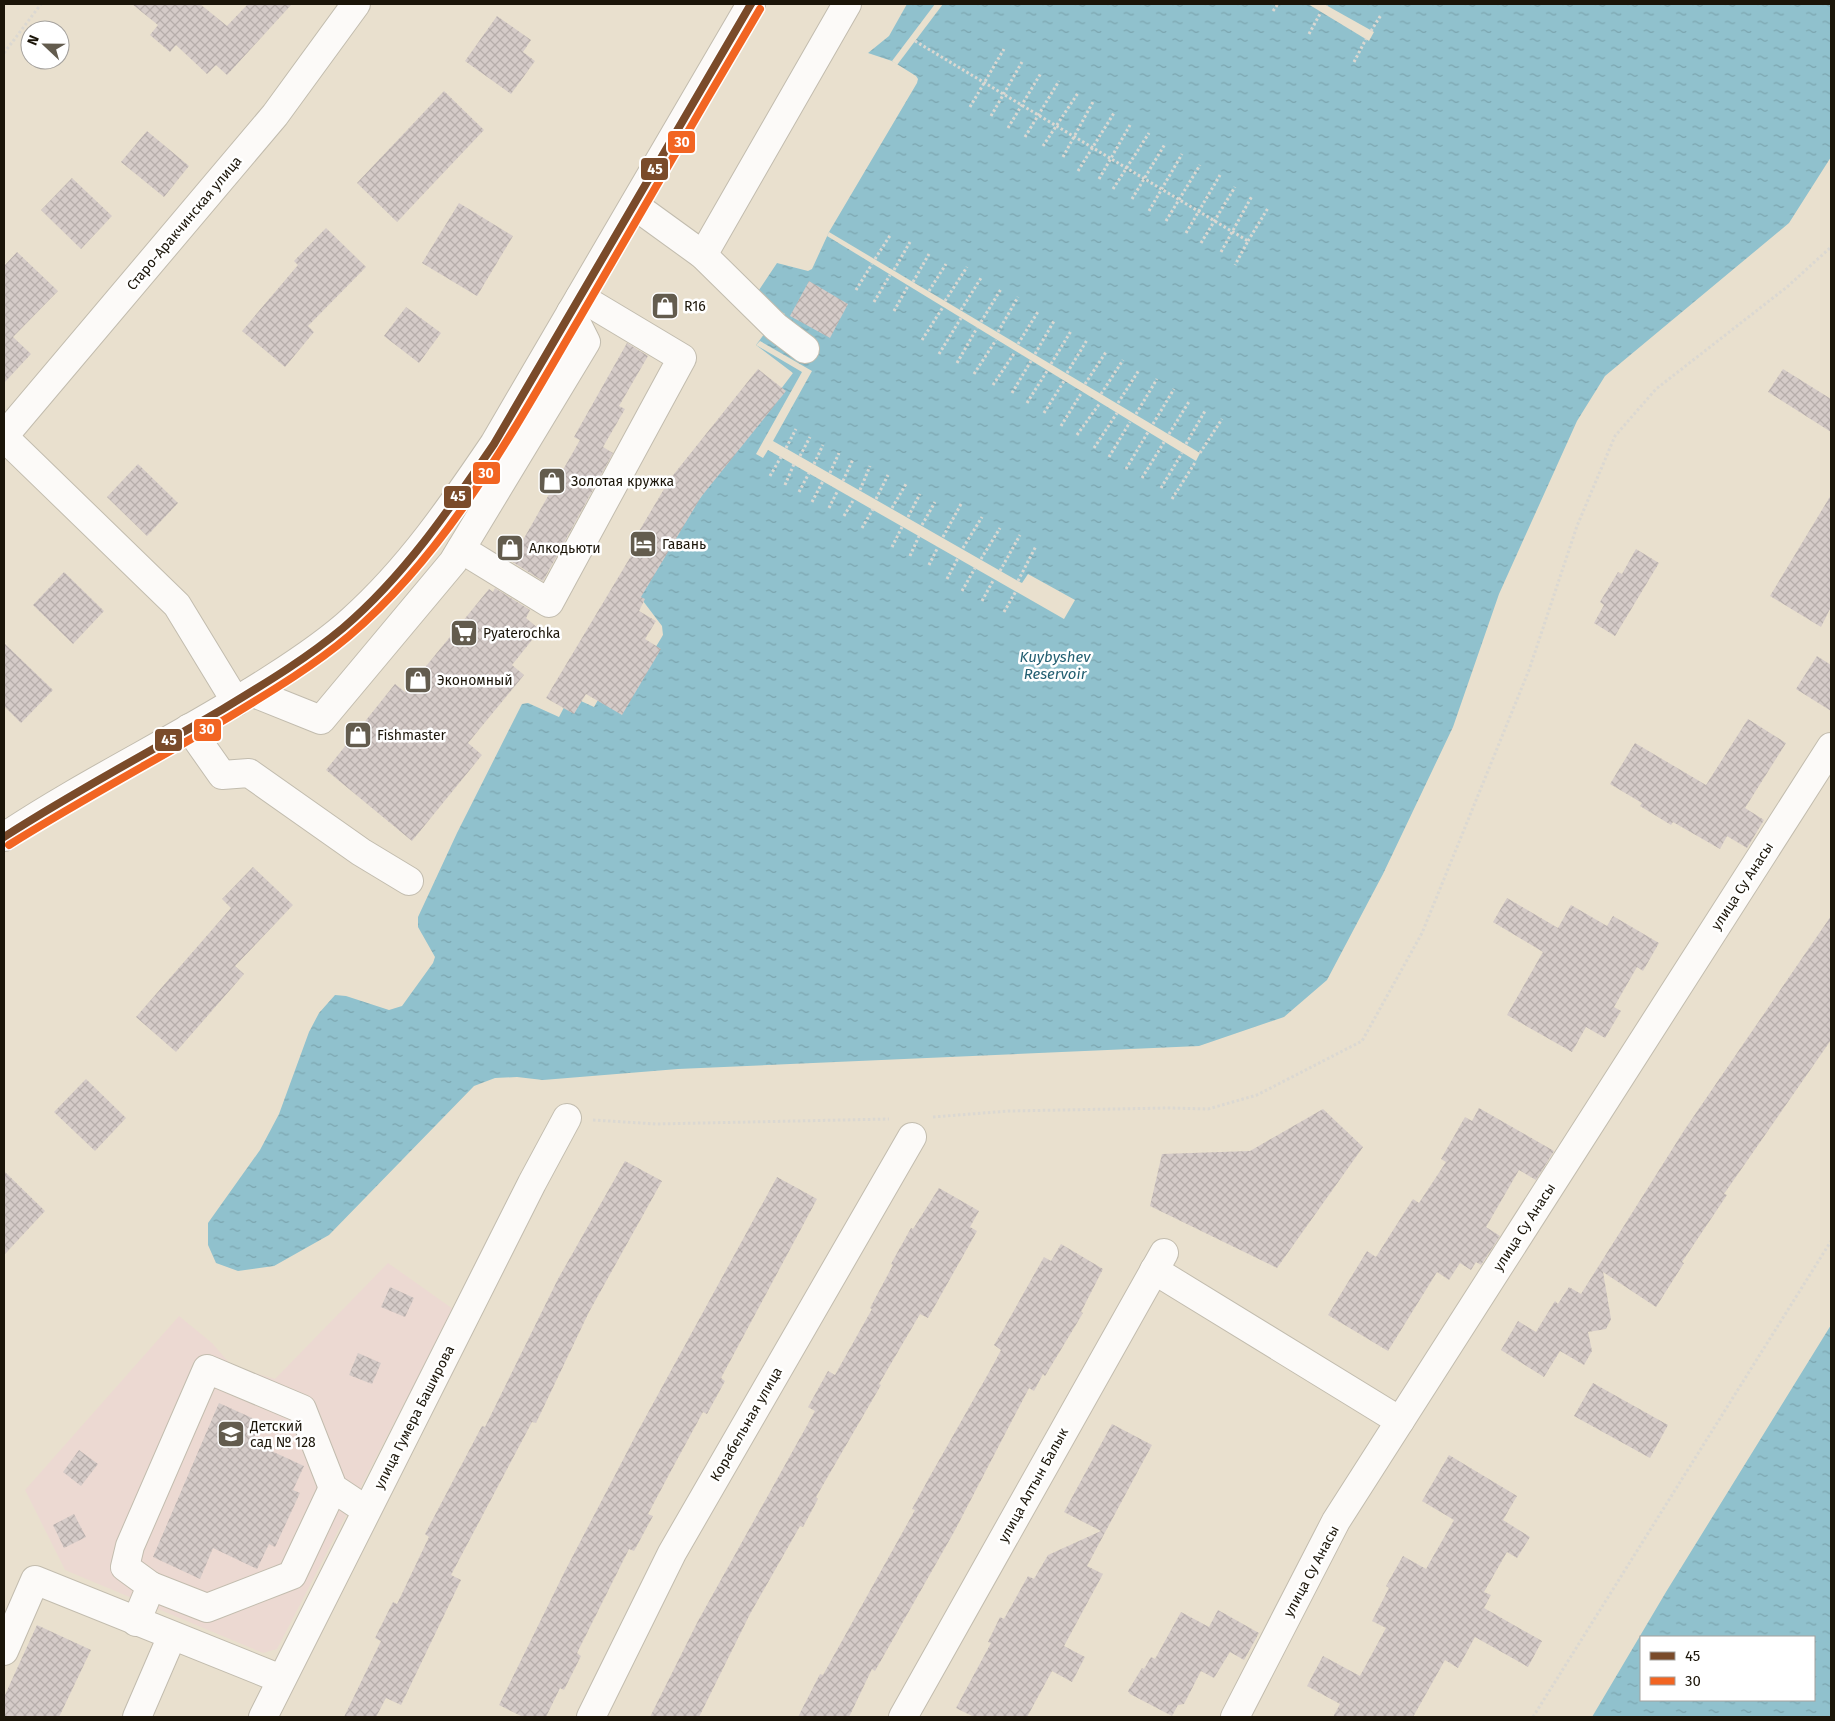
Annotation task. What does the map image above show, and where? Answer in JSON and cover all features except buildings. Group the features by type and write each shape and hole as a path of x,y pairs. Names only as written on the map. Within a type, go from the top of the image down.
{"street":[{"name":"Старо-Аракчинская улица","path":"4,436 275,115 356,4"},
{"path":"4,837 40,813 243,697 307,655 353,620 404,565 447,514 494,444 750,4"},
{"path":"703,255 848,4"},
{"path":"634,205 703,255 776,327 805,349"},
{"path":"4,436 177,605 243,697 322,720 453,562 461,549 586,342 575,304"},
{"path":"461,549 548,603 682,358 575,304"},
{"path":"189,728 222,775 249,774 361,852 410,881"},
{"name":"улица Су Анасы","path":"1234,1717 1336,1522 1831,747"},
{"name":"улица Гумера Баширова","path":"264,1717 281,1679 366,1510 567,1118"},
{"name":"Корабельная улица","path":"592,1717 672,1553 912,1137"},
{"name":"улица Алтын Балык","path":"903,1717 1159,1262 1400,1421"},
{"path":"333,1488 292,1575 207,1608 150,1586 125,1567 130,1546 207,1369 302,1409 333,1488 366,1510"},
{"path":"4,1651 35,1580 281,1679"},
{"path":"136,1622 150,1586"},
{"path":"137,1717 172,1636"}],"path":[{"path":"4,53 41,4"},
{"path":"1273,11 1278,4"},
{"path":"1309,34 1322,12"},
{"path":"1371,31 1381,15"},
{"path":"1354,62 1366,39"},
{"path":"915,41 1093,146 1248,242"},
{"path":"970,107 1004,49"},
{"path":"991,116 1022,62"},
{"path":"1008,128 1041,73"},
{"path":"1025,136 1059,82"},
{"path":"1043,146 1078,93"},
{"path":"1064,157 1094,100"},
{"path":"1078,171 1114,113"},
{"path":"1099,179 1130,125"},
{"path":"1113,189 1149,133"},
{"path":"1132,200 1164,144"},
{"path":"1149,211 1182,154"},
{"path":"1166,221 1200,166"},
{"path":"1186,233 1220,175"},
{"path":"1201,243 1235,187"},
{"path":"1221,252 1252,196"},
{"path":"1235,265 1268,208"},
{"path":"875,259 891,234"},
{"path":"894,270 910,242"},
{"path":"932,1118 1009,1111 1208,1109 1257,1095 1362,1042 1422,932 1529,670 1577,526 1615,436 1656,389 1787,287 1831,247"},
{"path":"914,282 929,254"},
{"path":"856,290 872,264"},
{"path":"929,291 946,264"},
{"path":"945,301 966,267"},
{"path":"874,302 890,275"},
{"path":"961,310 981,278"},
{"path":"894,311 908,286"},
{"path":"981,322 1001,289"},
{"path":"998,332 1018,297"},
{"path":"922,340 943,308"},
{"path":"1018,344 1039,310"},
{"path":"939,354 961,318"},
{"path":"1035,354 1054,321"},
{"path":"957,363 977,328"},
{"path":"1050,364 1071,331"},
{"path":"974,374 996,340"},
{"path":"1067,373 1087,340"},
{"path":"993,385 1015,352"},
{"path":"1085,384 1106,352"},
{"path":"1101,394 1123,360"},
{"path":"1012,393 1031,361"},
{"path":"1118,403 1139,370"},
{"path":"1027,403 1047,371"},
{"path":"1136,414 1157,380"},
{"path":"1044,413 1064,381"},
{"path":"1153,424 1174,389"},
{"path":"1061,426 1082,392"},
{"path":"1169,434 1190,400"},
{"path":"1077,435 1100,403"},
{"path":"1186,444 1205,411"},
{"path":"1094,448 1117,413"},
{"path":"1200,453 1222,419"},
{"path":"1109,457 1130,422"},
{"path":"786,448 796,429"},
{"path":"1126,468 1148,432"},
{"path":"800,456 810,437"},
{"path":"1142,478 1164,442"},
{"path":"814,464 823,446"},
{"path":"830,473 839,453"},
{"path":"1161,488 1182,453"},
{"path":"770,476 781,457"},
{"path":"843,481 853,459"},
{"path":"1172,499 1196,461"},
{"path":"785,485 794,464"},
{"path":"860,490 870,466"},
{"path":"799,492 809,473"},
{"path":"876,499 888,474"},
{"path":"812,502 823,481"},
{"path":"892,508 906,484"},
{"path":"829,508 838,490"},
{"path":"908,517 920,494"},
{"path":"844,516 854,499"},
{"path":"922,525 936,502"},
{"path":"943,537 961,504"},
{"path":"862,528 873,509"},
{"path":"962,548 982,517"},
{"path":"892,547 902,527"},
{"path":"981,559 1000,528"},
{"path":"1000,571 1020,535"},
{"path":"910,556 919,536"},
{"path":"1018,581 1036,546"},
{"path":"929,565 938,547"},
{"path":"947,579 958,558"},
{"path":"962,591 975,568"},
{"path":"982,601 994,579"},
{"path":"1004,612 1016,591"},
{"path":"567,1118 656,1124 892,1119"},
{"path":"1533,1717 1831,1241"}],"shaded area":[{"name":"Детский сад № 128","path":"388,1263 453,1309 277,1649 263,1653 65,1570 25,1490 179,1316 212,1343 232,1366 275,1379"}],"water":[{"name":"Kuybyshev Reservoir","path":"907,4 1831,4 1831,157 1789,223 1605,376 1577,421 1499,594 1453,727 1383,874 1327,980 1284,1017 1199,1046 678,1069 543,1080 517,1077 495,1078 474,1086 329,1235 274,1266 238,1271 216,1263 208,1245 208,1223 260,1150 279,1114 309,1032 319,1013 335,995 346,996 389,1010 402,1006 433,963 435,957 418,927 418,917 457,833 522,704 528,703 559,717 570,696 594,707 598,700 639,675 663,635 662,626 640,597 642,587 710,483 793,373 756,345 765,333 780,323 785,314 758,298 757,293 777,263 808,271 812,269 829,232 917,83 918,79 916,76 892,61 868,53 889,36"},
{"path":"1831,1325 1831,1717 1592,1717 1666,1592"}],"pier":[{"path":"935,4 943,4 897,65 892,61"},
{"path":"1308,4 1324,4 1374,32 1369,41"},
{"path":"829,232 1200,453 1196,461 827,236"},
{"path":"760,341 812,371 773,441 1018,581 1022,583 1028,574 1075,600 1064,619 768,450 763,458 756,454 802,372 756,345"}],"transit line":[{"name":"45","path":"4,837 223,709 284,671 343,628 386,587 443,518 494,444 751,4"},
{"name":"30","path":"9,845 275,689 335,647 385,603 448,528 504,446 760,9"}],"place":[{"name":"R16","path":"665,306"},
{"name":"Золотая кружка","path":"552,481"},
{"name":"Гавань","path":"643,544"},
{"name":"Алкодьюти","path":"510,548"},
{"name":"Pyaterochka","path":"464,633"},
{"name":"Экономный","path":"418,680"},
{"name":"Fishmaster","path":"358,735"},
{"name":"Детский сад № 128","path":"231,1434"}]}
